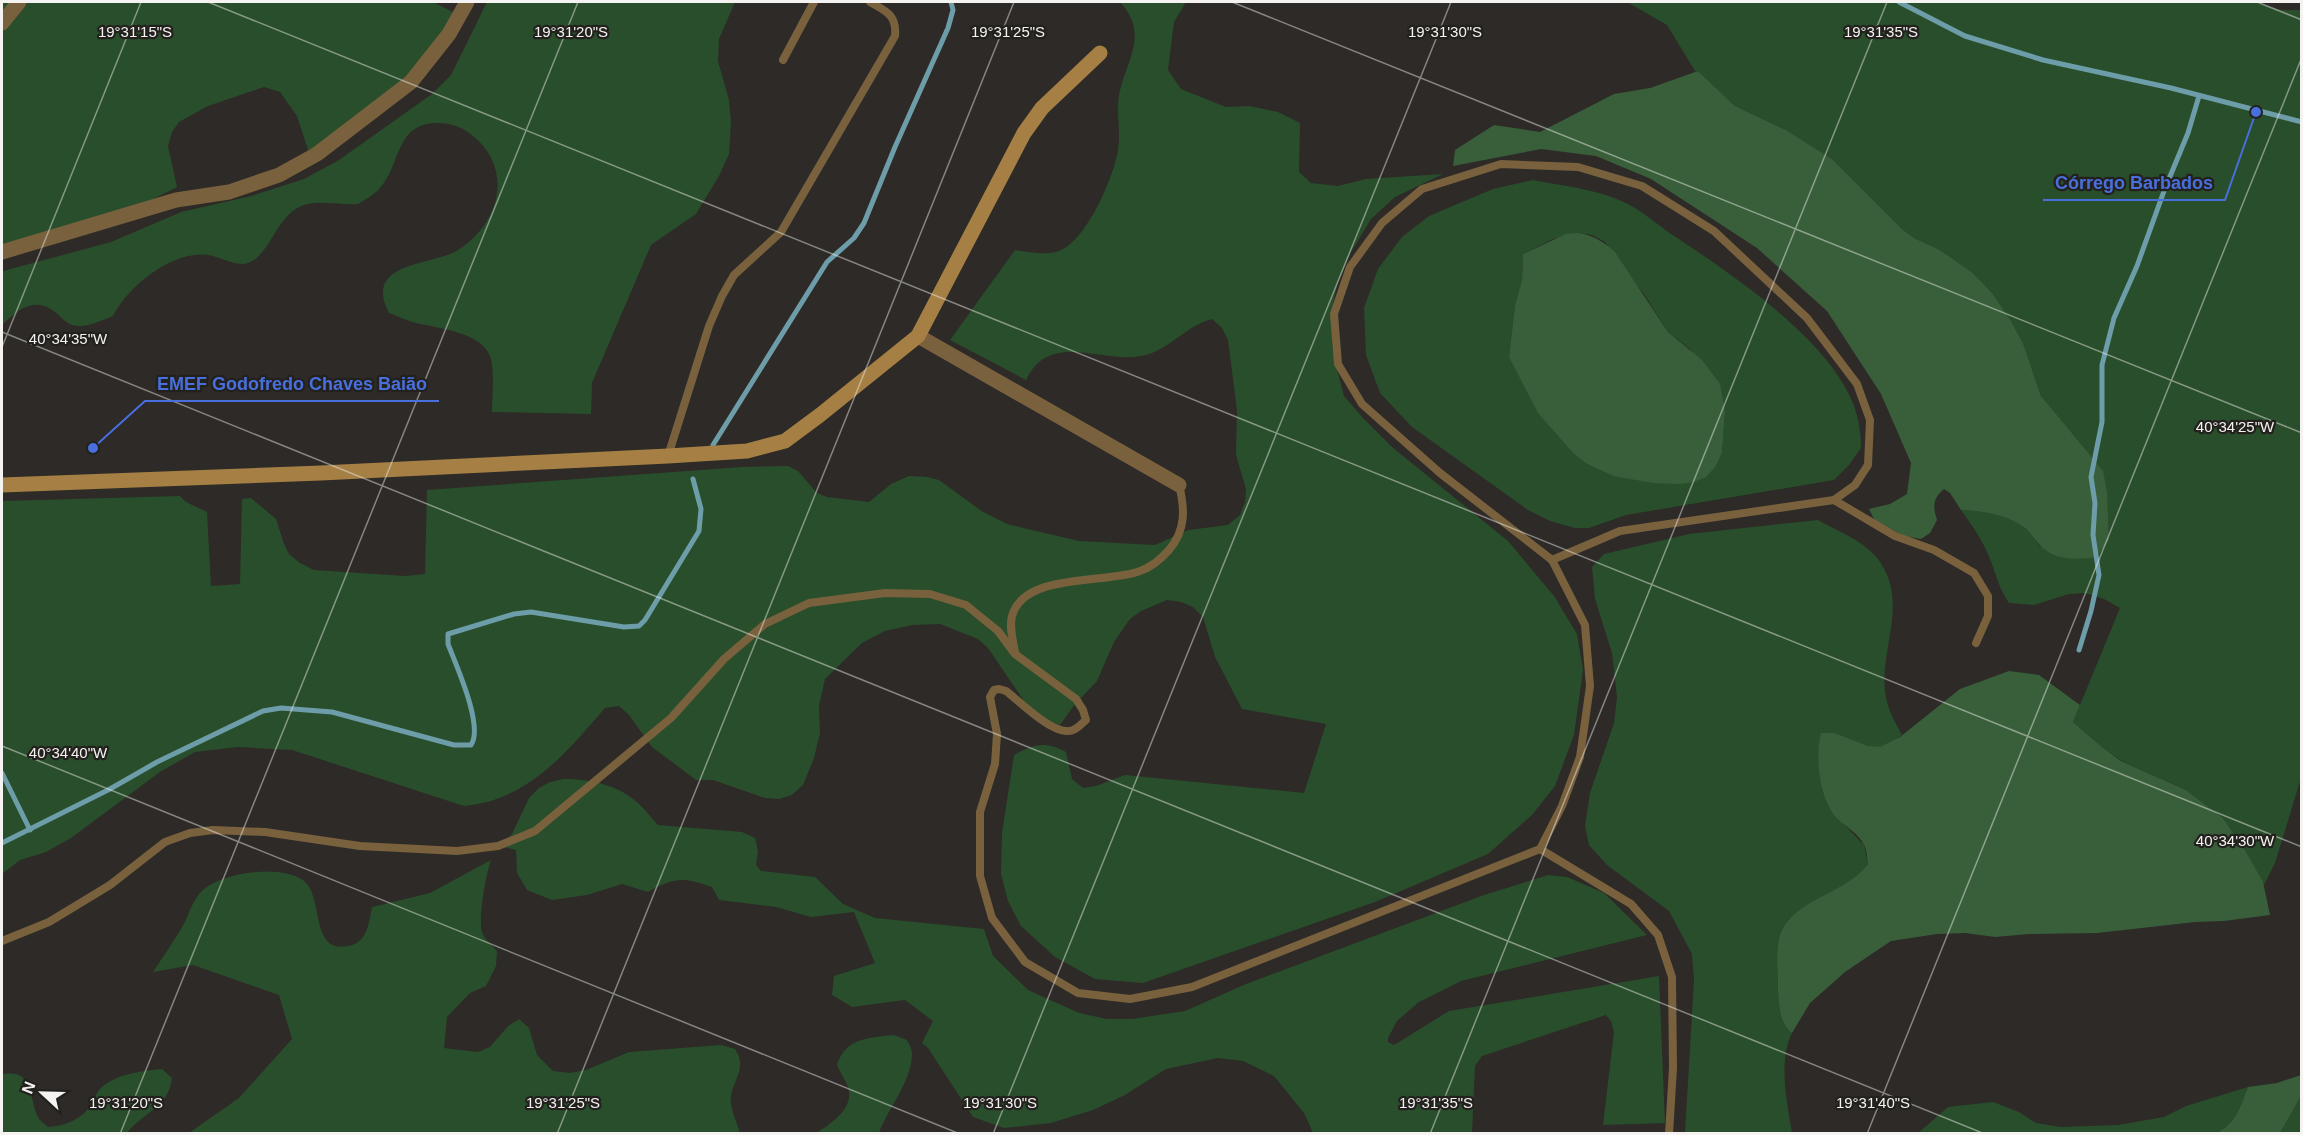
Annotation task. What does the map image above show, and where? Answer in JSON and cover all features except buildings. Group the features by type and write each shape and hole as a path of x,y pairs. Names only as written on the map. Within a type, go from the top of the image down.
{"street":[{"path":"2,23 19,2"},
{"path":"2,252 176,200 229,192 288,170 317,154 411,82 449,33 467,2"},
{"path":"2,485 669,456 747,451 784,441 918,336 1024,133 1042,108 1100,53"},
{"path":"918,336 1179,485"}],"lane":[{"path":"783,60 814,2"},
{"path":"669,456 709,326 722,296 735,275 781,232 895,36 896,26 892,17 870,2"},
{"path":"2,941 49,922 110,885 165,842 190,833 213,830 265,832 360,846 457,851 498,846 535,831 671,718 724,659 765,624 809,603 885,593 930,594 966,605 998,631 1015,654 1076,699 1083,710 1086,720 1078,728 1066,731 1051,726 1006,691 999,688 994,690 990,697 997,734 995,764 980,812 980,876 992,918 1024,962 1078,993 1130,999 1192,987 1540,849 1562,806 1580,757 1590,686 1585,625 1552,560 1440,473 1362,404 1338,364 1334,314 1350,267 1382,223 1422,189 1501,164 1578,167 1642,186 1714,231 1807,318 1857,384 1870,420 1868,465 1855,485 1833,500 1620,531 1552,560"},
{"path":"1015,654 1011,627 1013,614 1023,599 1039,588 1139,572 1161,560 1176,541 1184,518 1179,485"},
{"path":"1833,500 1895,536 1934,550 1974,573 1988,596 1988,616 1977,643"},
{"path":"1540,849 1631,904 1658,935 1672,977 1673,1068 1669,1134"}],"green space":[{"path":"2,2 433,2 453,12 441,38 414,76 310,156 297,116 280,92 264,87 208,106 179,122 172,132 168,146 177,187 104,224 2,252"},
{"path":"487,2 735,2 719,39 718,61 729,100 731,122 729,154 719,176 696,214 651,245 592,383 591,414 492,412 493,384 490,356 478,341 458,332 413,322 389,313 383,296 385,283 392,274 458,250 484,226 497,196 494,164 486,149 461,128 448,124 425,124 414,129 401,146 380,188 358,204 317,203 304,205 294,210 280,225 263,252 248,263 233,263 208,255 180,258 153,272 140,282 113,316 99,322 82,326 72,325 46,307 32,305 19,310 2,325 3,271 111,242 181,212 251,196 304,179 339,160 432,94 451,75"},
{"path":"1120,2 1186,2 1174,22 1168,70 1181,89 1226,107 1249,106 1278,112 1300,123 1299,172 1311,183 1338,186 1366,179 1443,174 1395,197 1371,219 1351,252 1337,285 1331,314 1333,354 1344,396 1363,418 1392,447 1508,541 1554,596 1577,634 1583,670 1574,735 1555,786 1532,815 1488,854 1375,902 1143,983 1095,979 1055,957 1021,926 1008,901 1001,874 1002,833 1014,755 1040,745 1052,746 1066,752 1072,779 1083,788 1096,786 1125,775 1304,793 1326,724 1242,709 1215,657 1203,617 1193,607 1167,600 1141,611 1130,619 1114,642 1097,681 1075,704 1060,725 1047,722 1026,704 988,648 978,639 940,624 912,625 885,631 862,643 825,679 819,706 820,733 814,758 803,785 792,795 779,799 765,798 713,780 696,780 652,747 629,715 619,706 605,708 560,758 526,784 507,795 487,802 464,806 292,750 238,747 195,752 160,772 71,838 46,852 20,860 2,874 2,501 180,496 186,502 207,512 211,586 240,584 242,499 251,498 276,519 289,554 314,570 405,576 425,574 427,490 742,467 788,466 798,471 817,493 827,497 869,502 891,484 909,476 927,477 939,480 983,512 1007,524 1079,541 1155,545 1188,530 1228,525 1240,515 1245,502 1246,489 1236,455 1237,410 1228,340 1222,328 1212,319 1152,353 1135,357 1066,352 1051,355 1037,364 1026,380 950,340 1015,250 1046,253 1067,247 1087,224 1096,208 1111,176 1118,150 1119,95 1135,37 1129,14"},
{"path":"1627,2 2255,2 2281,10 2301,10 2302,775 2275,863 2264,885 2245,850 2223,818 2186,790 2122,761 2073,722 2120,608 2104,599 2085,593 2069,594 2034,605 2009,603 2000,587 1984,546 1961,510 1986,512 2011,519 2025,527 2040,546 2109,540 2108,519 2076,440 2041,396 2023,343 1992,293 1973,273 1940,250 1914,238 1902,229 1832,159 1786,130 1735,106 1698,71 1695,71 1667,25"},
{"path":"1698,71 1735,106 1786,130 1832,159 1902,229 1914,238 1940,250 1973,273 1992,293 2023,343 2041,396 2103,471 2107,492 2109,540 2096,557 2073,559 2051,554 2026,529 2010,519 1994,514 1961,510 1950,493 1944,489 1934,503 1937,520 1930,533 1921,539 1904,536 1875,521 1869,509 1890,504 1907,494 1911,463 1881,394 1827,311 1757,248 1651,179 1596,156 1541,149 1453,166 1455,150 1494,125 1540,132 1614,94 1650,88"},
{"path":"1533,180 1580,188 1615,198 1638,210 1767,302 1831,365 1849,394 1859,424 1861,448 1849,465 1834,480 1626,515 1589,528 1575,528 1550,521 1528,510 1412,427 1380,393 1366,355 1364,308 1378,269 1402,237 1429,216 1493,189","holes":["1579,233 1592,235 1605,242 1646,297 1668,332 1690,349 1725,412 1722,453 1716,466 1613,476 1587,464 1574,454 1509,357 1515,305 1522,280 1523,254 1553,239"]},
{"path":"1579,233 1599,240 1615,252 1668,332 1702,360 1720,384 1725,412 1722,453 1716,466 1706,477 1680,484 1653,483 1613,476 1587,464 1574,454 1538,413 1509,357 1515,305 1522,280 1523,254 1566,234"},
{"path":"1818,520 1870,550 1877,557 1889,580 1893,612 1884,676 1885,692 1889,709 1902,735 1886,745 1875,747 1837,735 1821,733 1834,814 1864,845 1868,864 1849,884 1799,910 1782,930 1778,944 1779,1007 1784,1024 1792,1033 1785,1056 1785,1069 1786,1096 1792,1133 1685,1133 1694,980 1692,954 1669,911 1607,865 1589,845 1585,826 1590,793 1614,723 1617,697 1612,653 1595,599 1592,567 1604,554 1689,534"},
{"path":"2009,671 2039,675 2080,705 2073,722 2102,747 2121,761 2186,790 2223,818 2263,882 2270,915 2097,933 1995,937 1965,933 1937,934 1891,941 1845,972 1810,1003 1792,1033 1784,1024 1779,1001 1777,950 1782,929 1802,908 1845,884 1868,864 1866,849 1862,841 1834,815 1825,797 1818,753 1821,733 1834,733 1868,746 1880,747 1900,737 1960,689"},
{"path":"564,779 604,784 631,797 658,825 742,832 755,838 758,851 756,865 761,871 815,877 843,904 875,918 984,929 993,956 1028,990 1079,1013 1107,1019 1132,1019 1185,1011 1246,984 1484,895 1548,875 1567,877 1604,893 1647,935 1461,981 1419,1002 1397,1021 1388,1042 1394,1045 1449,1011 1659,976 1665,1123 1603,1125 1614,1032 1611,1021 1606,1015 1482,1056 1475,1066 1472,1133 1313,1133 1304,1113 1274,1076 1243,1061 1218,1058 1166,1069 1125,1095 1093,1110 1051,1123 1004,1128 973,1117 928,1048 922,1043 933,1021 905,1000 852,1007 832,995 834,976 875,963 854,912 811,917 776,907 719,900 712,887 686,880 666,883 648,892 622,884 587,895 552,900 527,890 517,873 516,850 500,846 512,834 529,798 539,788 550,782"},
{"path":"491,860 483,896 481,926 484,937 497,951 496,966 486,986 470,993 447,1017 444,1048 478,1052 490,1047 508,1026 519,1019 529,1028 537,1055 553,1071 570,1073 586,1070 629,1052 721,1045 735,1049 740,1067 731,1100 740,1133 189,1133 239,1098 292,1039 279,995 193,965 153,972 181,929 200,893 222,880 253,872 285,873 298,877 307,884 312,893 324,936 330,943 339,947 352,945 361,939 367,929 372,907 430,893"},
{"path":"894,1035 907,1040 912,1052 911,1064 904,1084 879,1133 816,1133 840,1115 848,1102 848,1087 837,1065 846,1049 860,1041"},
{"path":"162,1069 172,1078 166,1097 127,1133 2,1133 2,1074 21,1076 26,1080 38,1117 48,1127 61,1125 78,1118 92,1104 99,1090 114,1079 138,1072"},
{"path":"2301,1075 2301,1096 2280,1133 2216,1133 2233,1120 2248,1087 2277,1083"},
{"path":"2248,1087 2233,1120 2216,1133 1917,1134 1948,1107 1993,1102 2019,1112 2036,1123 2060,1127 2118,1125 2164,1117 2186,1106"},
{"path":"2301,1096 2301,1133 2280,1133"}],"waterway":[{"path":"713,445 827,262 854,238 864,223 948,28 953,10 951,2"},
{"path":"1899,2 1965,36 2043,60 2171,88 2302,122"},
{"path":"2079,650 2099,575 2093,535 2095,503 2091,477 2102,422 2102,365 2114,318 2137,266 2188,133 2199,96"},
{"path":"2,843 110,789 157,762 263,711 281,708 332,712 454,745 471,745 474,736 472,710 448,644 448,634 514,614 531,612 624,627 639,626 645,620 699,531 701,509 693,479"},
{"path":"2,773 30,830"}],"place":[{"name":"Córrego Barbados","path":"2256,112"},
{"name":"EMEF Godofredo Chaves Baião","path":"93,448"}]}
